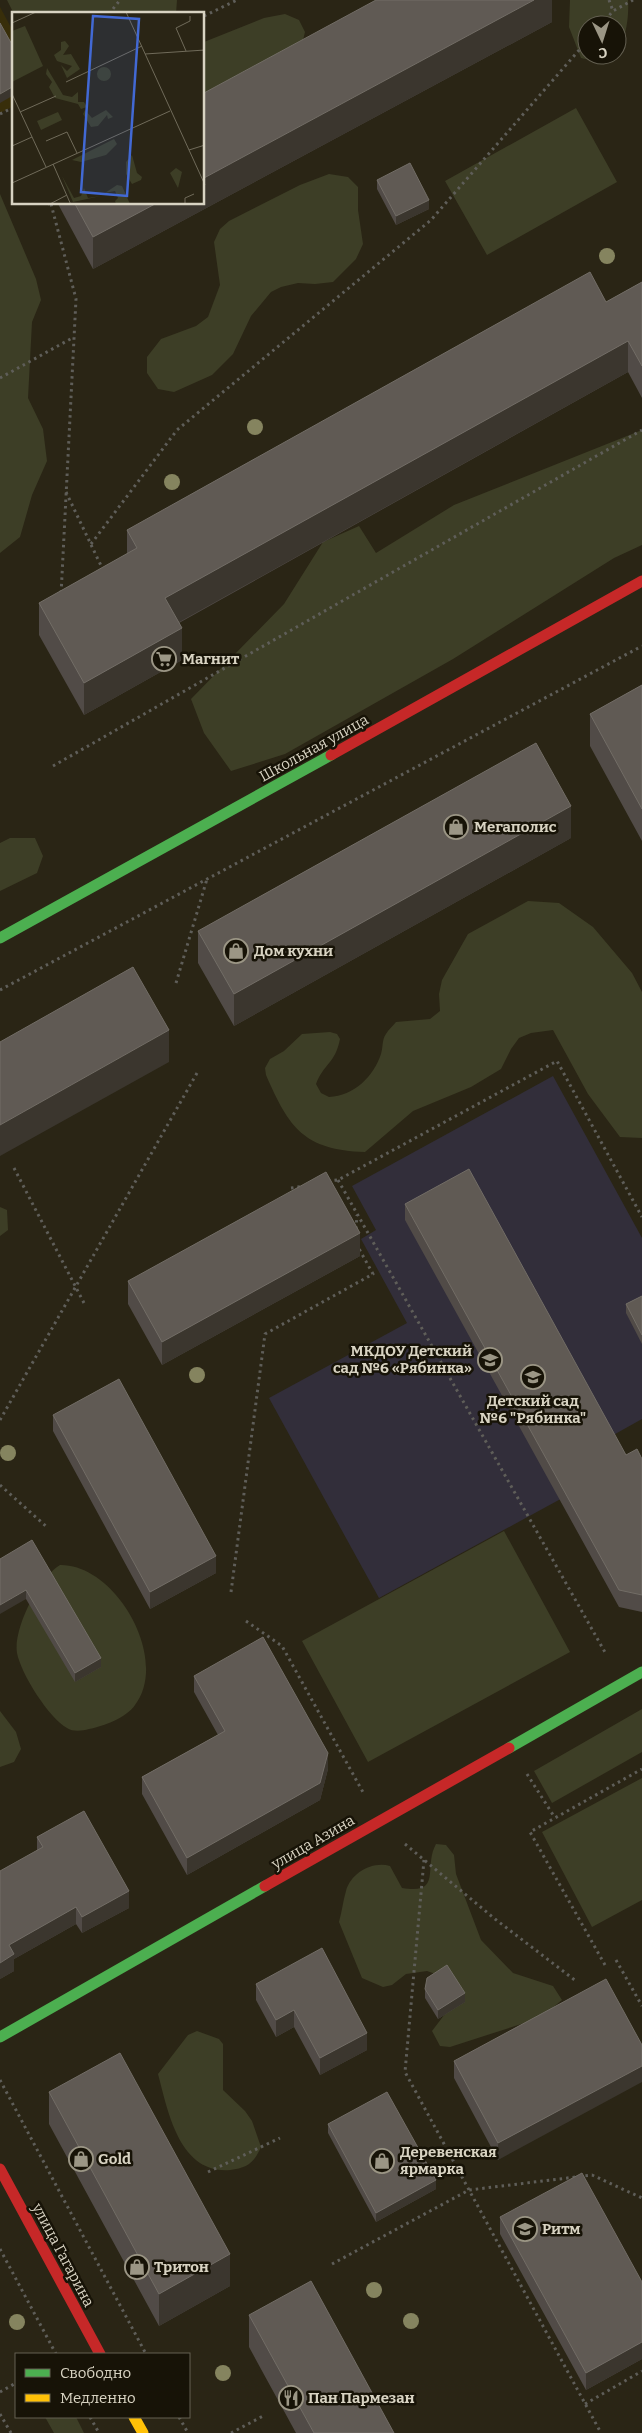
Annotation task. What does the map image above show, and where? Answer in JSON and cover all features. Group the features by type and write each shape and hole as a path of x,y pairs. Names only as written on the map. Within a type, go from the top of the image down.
{"street":[{"name":"Школьная улица","path":"0,938 115,876 642,581"},
{"name":"улица Азина","path":"0,2037 642,1672"},
{"name":"улица Гагарина","path":"0,2170 99,2353"},
{"path":"135,2418 143,2433"}],"path":[{"path":"111,12 120,0"},
{"path":"205,16 237,0"},
{"path":"609,0 613,11"},
{"path":"610,15 613,11 633,0"},
{"path":"91,544 177,430 431,220 577,52"},
{"path":"0,114 12,108"},
{"path":"51,205 76,299 61,598"},
{"path":"0,378 74,337"},
{"path":"53,766 642,430"},
{"path":"65,491 105,574"},
{"path":"0,990 642,646"},
{"path":"176,983 207,878"},
{"path":"319,1183 338,1180 557,1061 642,1217"},
{"path":"0,1420 197,1073"},
{"path":"14,1168 84,1303"},
{"path":"338,1180 622,1683"},
{"path":"291,1188 310,1185"},
{"path":"356,1232 357,1213"},
{"path":"231,1592 265,1334 374,1274 355,1242"},
{"path":"0,1485 48,1528"},
{"path":"246,1621 282,1646 379,1822 495,1919 576,1981"},
{"path":"605,1965 530,1832 642,1770"},
{"path":"424,1860 405,2072 601,2433"},
{"path":"616,1960 642,2006"},
{"path":"0,2080 145,2353"},
{"path":"208,2172 280,2138"},
{"path":"332,2264 469,2190 592,2175 642,2198"},
{"path":"0,2249 55,2353"},
{"path":"585,2404 642,2371"},
{"path":"0,2392 15,2384"},
{"path":"0,2414 11,2433"},
{"path":"231,2433 265,2415"},
{"path":"91,2418 99,2433"},
{"path":"180,2418 188,2433"}],"shaded area":[{"path":"0,7 12,29 12,107 0,113"},
{"name":"МКДОУ Детский сад №6 «Рябинка»","path":"553,1076 642,1238 642,1419 608,1438 623,1465 379,1598 269,1398 407,1323 361,1239 376,1230 352,1186"}],"green space":[{"path":"7,0 177,0 176,12 13,12"},
{"path":"570,0 628,0 627,24 627,15 577,15 577,48 569,27"},
{"path":"285,14 299,20 305,32 302,44 205,101 205,42 264,18"},
{"path":"576,108 617,182 487,255 445,181"},
{"path":"329,174 348,177 358,187 358,210 363,244 356,259 333,282 298,283 281,287 271,292 251,316 233,354 212,375 174,392 158,389 147,373 147,357 161,339 196,326 208,317 220,285 214,242 220,229 229,221 300,185"},
{"path":"0,194 36,279 41,300 32,322 28,398 43,429 47,461 32,495 20,537 0,553"},
{"path":"642,430 642,545 614,558 453,659 285,754 231,771 204,733 191,699 284,604 323,542 359,526 376,553 454,505"},
{"path":"10,838 35,838 43,856 37,873 0,891 0,843"},
{"path":"528,901 559,903 593,927 632,973 642,992 642,1138 620,1137 588,1094 553,1030 531,1033 519,1038 501,1069 471,1087 413,1111 365,1152 327,1147 301,1133 283,1109 266,1075 265,1068 270,1059 284,1051 302,1034 330,1032 337,1034 340,1039 338,1047 316,1084 321,1093 329,1097 338,1096 355,1089 368,1077 378,1062 385,1036 396,1022 430,1019 440,1011 439,994 442,980 468,934"},
{"path":"0,1207 7,1210 8,1230 0,1236"},
{"path":"504,1531 570,1652 368,1762 302,1641"},
{"path":"60,1565 81,1569 100,1580 118,1597 132,1617 141,1640 146,1664 144,1686 131,1710 114,1721 101,1726 75,1731 60,1723 44,1705 24,1672 17,1653 19,1631 29,1604 44,1580"},
{"path":"642,1709 642,1752 552,1803 534,1771"},
{"path":"0,1711 16,1732 21,1749 14,1762 0,1767"},
{"path":"642,1778 642,1900 592,1927 542,1832"},
{"path":"436,1844 446,1845 454,1855 456,1874 481,1940 513,1973 553,1986 562,2000 540,2018 450,2047 440,2046 432,2031 451,2006 444,1977 427,1971 406,1974 392,1985 383,1987 362,1978 339,1922 346,1891 357,1874 376,1865 390,1866 402,1888 415,1889 423,1887 429,1877 432,1853"},
{"path":"197,2031 219,2039 223,2044 223,2090 245,2111 252,2121 261,2147 253,2161 241,2168 230,2170 213,2169 199,2162 187,2151 172,2122 166,2105 158,2074 188,2035"},
{"path":"46,2418 76,2418 84,2433 54,2433"}],"building":[{"path":"376,0 534,0 205,177 205,92"},
{"path":"0,23 12,44 12,87 0,94"},
{"path":"410,163 429,200 396,216 377,180"},
{"path":"76,205 153,205 93,237"},
{"path":"590,272 606,302 642,282 642,366 628,341 165,598 182,628 84,683 39,603 137,548 127,530"},
{"path":"642,685 642,809 590,714"},
{"path":"536,743 571,806 234,994 198,931"},
{"path":"133,967 169,1030 0,1125 0,1042"},
{"name":"Детский сад №6 \"Рябинка\"","path":"469,1169 626,1455 637,1449 642,1459 642,1595 619,1590 405,1204"},
{"path":"326,1172 360,1233 162,1342 128,1281"},
{"path":"642,1296 642,1335 626,1304"},
{"path":"119,1379 216,1556 150,1592 53,1415"},
{"path":"32,1540 101,1658 75,1673 26,1590 0,1605 0,1559"},
{"path":"263,1637 328,1753 320,1783 187,1858 142,1777 225,1731 194,1676"},
{"path":"84,1811 129,1891 82,1917 76,1907 9,1945 14,1954 0,1963 0,1871 43,1847 37,1837"},
{"path":"322,1948 367,2033 320,2058 294,2010 276,2020 256,1984"},
{"path":"447,1965 465,1993 438,2010 425,1989 427,1978"},
{"path":"606,1979 642,2045 642,2066 498,2143 454,2061"},
{"path":"120,2053 230,2254 159,2294 49,2092"},
{"name":"Деревенская ярмарка","path":"387,2092 436,2180 376,2213 328,2124"},
{"path":"582,2173 642,2282 642,2342 586,2373 500,2217"},
{"path":"311,2281 394,2433 314,2433 249,2315"}],"traffic: fast":[{"path":"0,938 331,755"},
{"path":"509,1748 642,1672"},
{"path":"0,2037 265,1886"}],"traffic: slow":[{"path":"135,2418 143,2433"}],"traffic: jam":[{"path":"331,755 642,581"},
{"path":"265,1886 509,1748"},
{"path":"0,2169 99,2353"}],"place":[{"name":"Магнит","path":"164,659"},
{"name":"Мегаполис","path":"456,827"},
{"name":"Дом кухни","path":"236,951"},
{"name":"МКДОУ Детский сад №6 «Рябинка»","path":"490,1360"},
{"name":"Детский сад №6 \"Рябинка\"","path":"533,1377"},
{"name":"Gold","path":"81,2159"},
{"name":"Деревенская ярмарка","path":"382,2161"},
{"name":"Ритм","path":"525,2229"},
{"name":"Тритон","path":"137,2267"},
{"name":"Пан Пармезан","path":"291,2398"}]}
